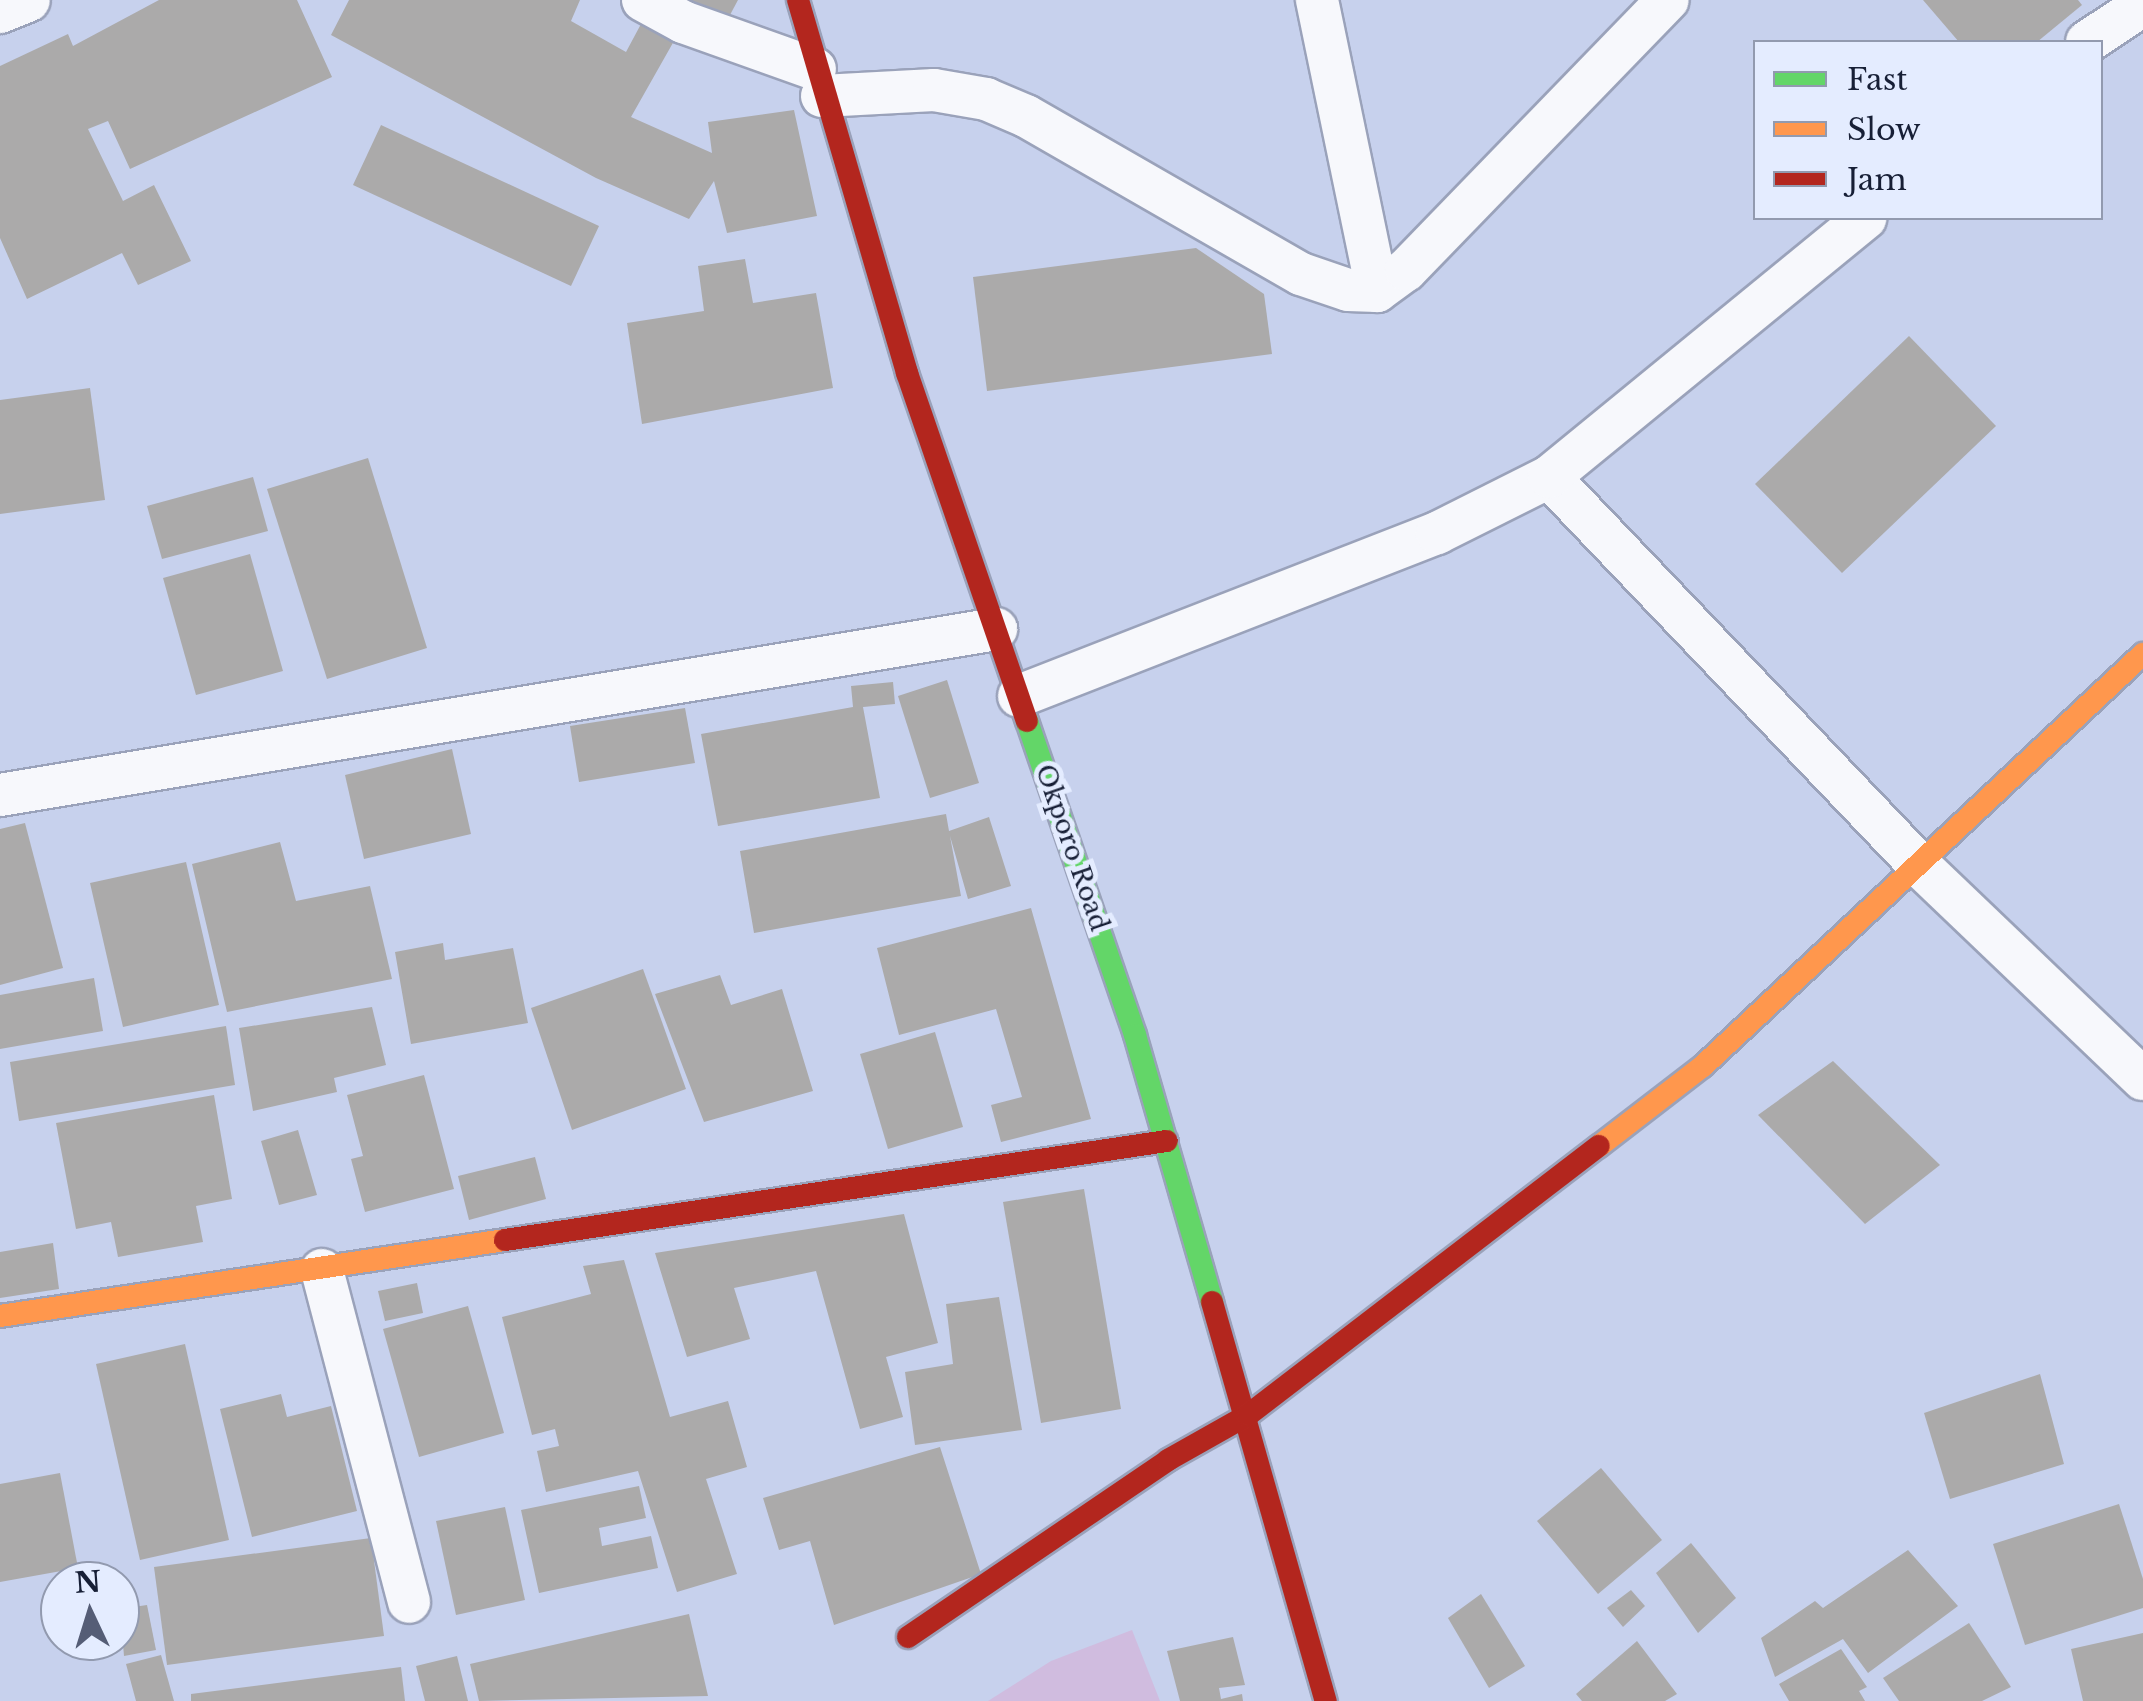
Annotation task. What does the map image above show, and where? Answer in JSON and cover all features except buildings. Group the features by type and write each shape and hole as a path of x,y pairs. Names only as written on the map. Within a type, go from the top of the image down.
{"street":[{"path":"0,12 27,0"},
{"path":"642,0 818,82 934,90 986,99 1026,116 1301,274 1377,291 1406,270 1668,0"},
{"name":"Okporo Road","path":"798,0 818,82 906,373 1019,696 1167,1142 1248,1415 1326,1701"},
{"path":"1317,0 1377,291"},
{"path":"2090,40 2143,5"},
{"path":"1019,696 1437,532 1549,477 1864,220"},
{"path":"1549,477 1921,867 2143,1078"},
{"path":"0,795 996,629"},
{"path":"908,1637 1168,1460 1248,1415 1703,1066 1921,867 2143,654"},
{"path":"0,1316 1167,1142"},
{"path":"322,1270 409,1602"}],"shaded area":[{"path":"1132,1630 1160,1701 988,1701 1051,1661"}],"traffic: fast":[{"path":"1027,721 1135,1035 1212,1302"}],"traffic: slow":[{"path":"1599,1146 1703,1066 2143,654"},
{"path":"0,1316 505,1240"}],"traffic: jam":[{"path":"798,0 907,373 1027,721"},
{"path":"505,1240 1167,1141"},
{"path":"908,1637 1168,1460 1248,1415 1599,1146"},
{"path":"1212,1302 1326,1701"}]}
